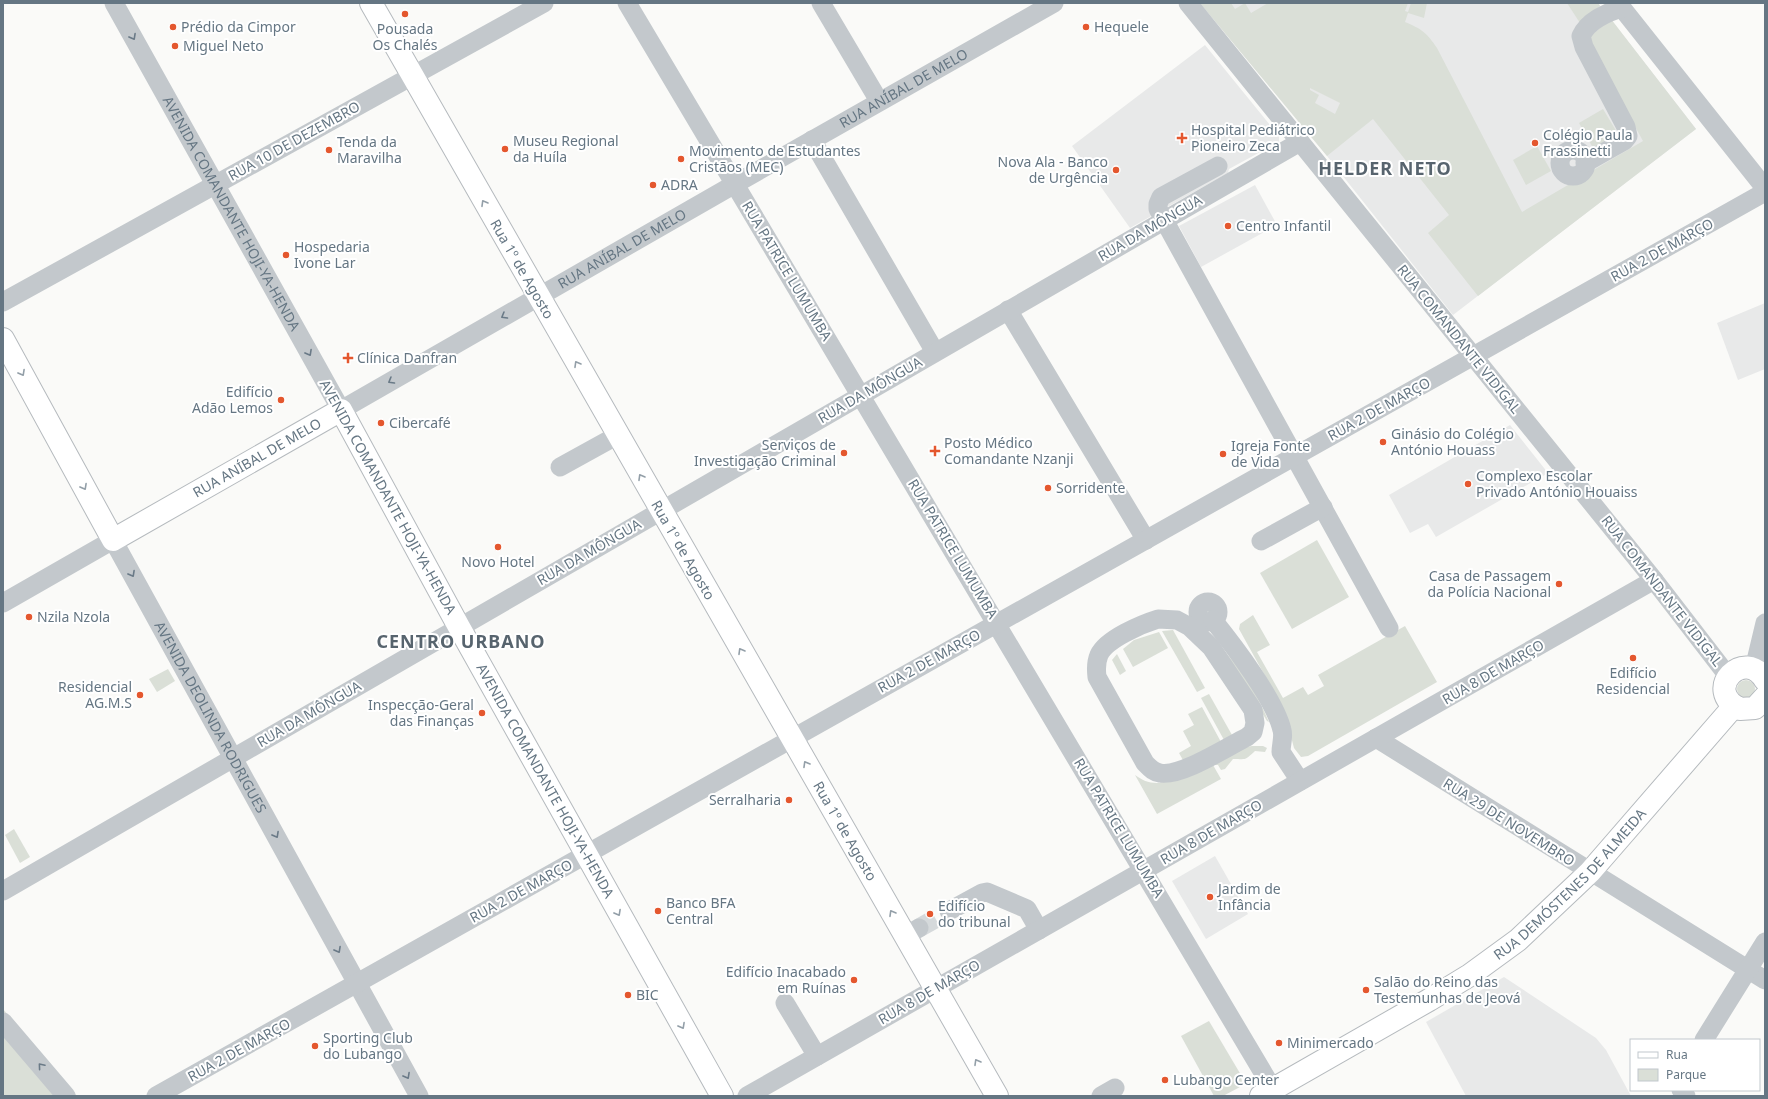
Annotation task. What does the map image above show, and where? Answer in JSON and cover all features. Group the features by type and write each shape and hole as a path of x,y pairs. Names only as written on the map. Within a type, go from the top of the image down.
{"main road":[{"name":"Rua 1º de Agosto","path":"371,3 792,739 912,932 935,988 997,1096"},
{"name":"AVENIDA DEOLINDA RODRIGUES","path":"3,339 113,540"},
{"name":"RUA ANÍBAL DE MELO","path":"113,540 341,410"},
{"name":"AVENIDA COMANDANTE HOJI-YA-HENDA","path":"341,410 459,627 722,1096"},
{"path":"1759,674 1740,668 1728,676 1724,689 1726,695 1734,706 1740,709 1755,708 1765,697"},
{"name":"RUA DEMÓSTENES DE ALMEIDA","path":"1270,1094 1470,975 1518,940 1590,872 1734,706"}],"street":[{"name":"AVENIDA COMANDANTE HOJI-YA-HENDA","path":"114,3 341,410"},
{"name":"RUA 10 DE DEZEMBRO","path":"3,302 544,3"},
{"name":"RUA PATRICE LUMUMBA","path":"628,3 1144,870 1270,1094"},
{"path":"821,3 879,102"},
{"name":"RUA ANÍBAL DE MELO","path":"341,410 879,102 1033,8 1054,3"},
{"name":"RUA COMANDANTE VIDIGAL","path":"1188,3 1654,580 1728,676"},
{"path":"1585,163 1624,141 1628,136 1626,127 1584,47 1581,36 1586,29 1606,13 1620,6 1765,188"},
{"path":"812,140 935,352"},
{"name":"RUA DA MÔNGUA","path":"3,891 1300,142"},
{"path":"1218,166 1161,197 1158,204 1158,209 1390,628"},
{"name":"RUA 2 DE MARÇO","path":"156,1096 1765,192"},
{"path":"1008,310 1146,540"},
{"path":"560,467 621,441"},
{"path":"1261,541 1323,507"},
{"name":"RUA ANÍBAL DE MELO","path":"3,603 113,540"},
{"name":"AVENIDA DEOLINDA RODRIGUES","path":"113,540 419,1096"},
{"name":"RUA 8 DE MARÇO","path":"747,1096 1654,580"},
{"path":"1253,710 1255,724 1253,732 1247,737 1177,772 1160,774 1152,771 1145,763 1096,677 1096,665 1099,653 1108,644 1137,627 1158,619 1177,620 1190,627 1211,647 1253,710 1280,752 1300,781"},
{"path":"1213,620 1256,680 1277,715 1283,732 1280,752"},
{"path":"1759,674 1765,623"},
{"name":"RUA 29 DE NOVEMBRO","path":"1376,738 1765,980"},
{"path":"949,911 982,892 987,892 1027,910 1039,930"},
{"path":"1705,1039 1765,942"},
{"path":"785,1003 817,1056"},
{"path":"3,1022 66,1096"}],"shaded area":[{"name":"Colégio Paula Frassinetti","path":"1200,3 1598,3 1696,129 1453,315 1327,156"},
{"name":"Hospital Pediátrico Pioneiro Zeca","path":"1205,45 1279,136 1279,144 1265,153 1262,151 1229,169 1228,173 1130,228 1072,146"},
{"name":"Centro Infantil","path":"1255,185 1277,225 1201,267 1179,226"},
{"path":"1765,303 1765,369 1738,380 1717,323"},
{"name":"Complexo Escolar Privado António Houaiss","path":"1510,425 1548,473 1436,537 1428,524 1410,533 1389,495"},
{"name":"Jardim de Infância","path":"1215,856 1248,914 1206,939 1172,881"},
{"path":"1504,977 1596,1038 1606,1050 1631,1096 1466,1096 1426,1022"}],"green space":[{"name":"Colégio Paula Frassinetti","path":"1200,3 1231,3 1235,9 1245,3 1251,13 1268,3 1408,3 1405,11 1408,12 1411,3 1427,3 1424,18 1408,13 1405,22 1424,32 1437,48 1522,212 1643,141 1587,39 1611,19 1696,129 1478,296 1428,233 1449,215 1373,119 1327,156","holes":["1310,88 1340,103 1335,114 1315,103 1319,95 1310,90"]},
{"path":"1567,3 1598,3 1600,6 1580,23"},
{"path":"1603,109 1618,134 1593,148 1579,123"},
{"path":"1537,146 1551,171 1526,185 1513,160"},
{"path":"1317,540 1349,597 1292,629 1260,573"},
{"path":"1253,615 1270,645 1257,652 1283,698 1303,687 1308,695 1324,686 1318,675 1405,626 1437,682 1308,756 1301,757 1294,748 1284,710 1239,629 1240,624"},
{"path":"1173,630 1205,688 1197,692 1162,631"},
{"path":"1159,632 1168,648 1133,667 1123,649 1134,640"},
{"path":"1222,648 1248,683 1269,722 1267,721"},
{"path":"1117,654 1126,671 1120,675 1112,660"},
{"path":"168,669 175,681 157,692 149,679"},
{"path":"1746,680 1752,683 1755,689 1752,695 1746,698 1740,695 1737,689 1740,683"},
{"path":"1209,694 1232,735 1224,740 1201,698"},
{"path":"1202,707 1221,742 1184,762 1179,753 1191,746 1183,731 1194,725 1188,714"},
{"path":"1263,746 1267,748 1265,752 1255,751 1245,759 1233,759 1225,769 1221,770 1218,765 1213,765 1221,779 1157,814 1135,775 1143,780 1151,782 1165,782 1187,774 1239,748"},
{"path":"14,829 30,857 20,863 5,835"},
{"path":"3,1009 77,1096 3,1096"},
{"path":"1209,1021 1241,1075 1242,1082 1240,1087 1223,1096 1214,1096 1181,1036"}],"tunnel":[{"path":"919,928 949,911"}],"place":[{"name":"Pousada Os Chalés","path":"405,14"},
{"name":"Prédio da Cimpor","path":"173,27"},
{"name":"Hequele","path":"1086,27"},
{"name":"Miguel Neto","path":"175,46"},
{"name":"Hospital Pediátrico Pioneiro Zeca","path":"1182,138"},
{"name":"Colégio Paula Frassinetti","path":"1535,143"},
{"name":"Museu Regional da Huíla","path":"505,149"},
{"name":"Tenda da Maravilha","path":"329,150"},
{"name":"Movimento de Estudantes Cristãos (MEC)","path":"681,159"},
{"name":"Nova Ala - Banco de Urgência","path":"1116,170"},
{"name":"ADRA","path":"653,185"},
{"name":"Centro Infantil","path":"1228,226"},
{"name":"Hospedaria Ivone Lar","path":"286,255"},
{"name":"Clínica Danfran","path":"348,358"},
{"name":"Edifício Adão Lemos","path":"281,400"},
{"name":"Cibercafé","path":"381,423"},
{"name":"Ginásio do Colégio António Houass","path":"1383,442"},
{"name":"Posto Médico Comandante Nzanji","path":"935,451"},
{"name":"Serviços de Investigação Criminal","path":"844,453"},
{"name":"Igreja Fonte de Vida","path":"1223,454"},
{"name":"Complexo Escolar Privado António Houaiss","path":"1468,484"},
{"name":"Sorridente","path":"1048,488"},
{"name":"Novo Hotel","path":"498,547"},
{"name":"Casa de Passagem da Polícia Nacional","path":"1559,584"},
{"name":"Nzila Nzola","path":"29,617"},
{"name":"Edifício Residencial","path":"1633,658"},
{"name":"Residencial AG.M.S","path":"140,695"},
{"name":"Inspecção-Geral das Finanças","path":"482,713"},
{"name":"Serralharia","path":"789,800"},
{"name":"Jardim de Infância","path":"1210,897"},
{"name":"Banco BFA Central","path":"658,911"},
{"name":"Edifício do tribunal","path":"930,914"},
{"name":"Edifício Inacabado em Ruínas","path":"854,980"},
{"name":"Salão do Reino das Testemunhas de Jeová","path":"1366,990"},
{"name":"BIC","path":"628,995"},
{"name":"Minimercado","path":"1279,1043"},
{"name":"Sporting Club do Lubango","path":"315,1046"},
{"name":"Lubango Center","path":"1165,1080"}],"district":[{"name":"HELDER NETO","path":"1385,169"},
{"name":"CENTRO URBANO","path":"461,642"}]}
